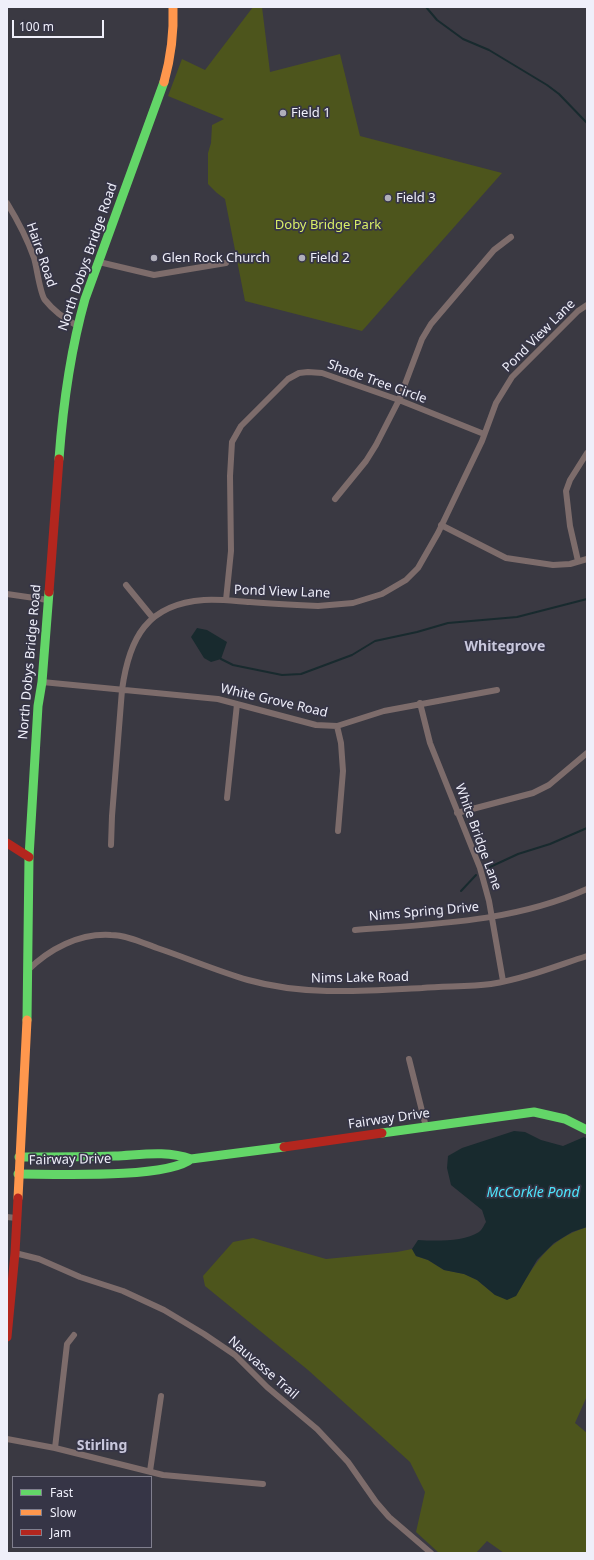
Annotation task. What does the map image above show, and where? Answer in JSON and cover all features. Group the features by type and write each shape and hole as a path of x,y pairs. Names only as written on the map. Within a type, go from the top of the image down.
{"street":[{"name":"North Dobys Bridge Road","path":"7,1337 8,1312 15,1253 11,1217 18,1174 26,1043 29,856 38,706 42,682 68,367 76,325 164,84 174,44 173,7"},
{"name":"Haire Road","path":"7,203 20,224 26,238 34,259 44,299 58,312 76,325"},
{"path":"335,499 366,461 399,400 422,339 431,324 494,250 511,237"},
{"path":"99,262 154,275 226,263"},
{"name":"Pond View Lane","path":"111,845 122,690 125,670 131,648 138,636 153,618 173,606 205,600 318,606 336,605 382,594 406,580 418,568 441,525 484,434 496,403 512,376 578,311 587,305"},
{"name":"Shade Tree Circle","path":"226,600 231,551 231,448 234,436 288,379 308,372 322,372 399,400 484,434"},
{"path":"578,561 570,526 566,490 570,480 587,453"},
{"path":"441,525 506,558 553,565 570,564 587,559"},
{"path":"126,585 153,618"},
{"path":"7,594 48,600"},
{"name":"White Grove Road","path":"42,682 218,700 316,725 337,726 384,711 420,703 497,690"},
{"name":"White Bridge Lane","path":"420,703 430,743 480,868 489,901 503,981"},
{"path":"227,798 237,704"},
{"path":"337,726 341,743 343,771 338,831"},
{"path":"457,813 533,793 549,785 587,753"},
{"path":"7,843 29,856"},
{"name":"Nims Spring Drive","path":"355,930 479,920 542,906 587,889"},
{"name":"Nims Lake Road","path":"27,971 39,959 72,941 94,935 112,935 139,941 249,980 305,990 354,991 491,984 525,976 587,956"},
{"path":"409,1059 426,1127"},
{"name":"Fairway Drive","path":"18,1174 94,1174 153,1171 178,1166 191,1159 534,1112 565,1119 587,1130"},
{"name":"Fairway Drive","path":"19,1157 156,1154 183,1155 191,1159"},
{"name":"Nauvasse Trail","path":"15,1253 39,1259 80,1277 123,1291 157,1307 204,1334 235,1355 267,1387 322,1434 348,1462 376,1502 389,1517 431,1553"},
{"path":"55,1448 68,1344 74,1335"},
{"path":"150,1471 161,1396"},
{"path":"7,1439 55,1448 163,1475 263,1484"}],"green space":[{"name":"Doby Bridge Park","path":"253,7 262,7 270,72 340,54 360,136 502,173 362,331 245,301 225,199 208,184 208,153 211,143 212,125 224,119 168,96 182,59 205,70"},
{"path":"587,1227 587,1396 575,1423 587,1433 587,1553 504,1553 487,1541 476,1553 439,1553 416,1532 425,1492 410,1462 308,1370 205,1286 203,1276 233,1242 253,1238 326,1259 397,1252 412,1249 416,1256 428,1260 444,1270 464,1274 477,1280 495,1295 516,1296 537,1263 552,1246 573,1232"}],"water":[{"path":"197,628 207,630 227,642 221,659 211,662 204,658 191,637"},
{"name":"McCorkle Pond","path":"514,1131 525,1132 541,1140 563,1146 584,1137 587,1139 587,1227 572,1232 554,1243 537,1260 516,1296 507,1300 495,1295 477,1280 464,1274 444,1270 428,1260 416,1256 412,1249 418,1240 441,1241 466,1238 481,1230 486,1222 482,1210 451,1185 447,1168 448,1156 462,1148"}],"waterway":[{"path":"426,7 437,20 463,39 489,50 547,85 559,94 587,123"},
{"path":"221,659 233,665 282,675 301,674 352,655 375,641 417,632 448,623 517,617 587,599"},
{"path":"490,867 518,854 550,844 587,828"},
{"path":"461,891 476,875"}],"traffic: fast":[{"path":"59,459 68,379 75,339 85,299 164,82"},
{"path":"27,1020 29,857 38,706 42,682 49,592"},
{"path":"382,1133 534,1112 565,1119 587,1130"},
{"path":"18,1174 82,1175 135,1173 159,1170 178,1165 191,1159 284,1147"},
{"path":"19,1157 163,1154 182,1156 191,1159"}],"traffic: slow":[{"path":"164,82 172,45 173,7"},
{"path":"18,1198 27,1020"}],"traffic: jam":[{"path":"49,592 59,459"},
{"path":"7,843 29,857"},
{"path":"284,1147 382,1133"},
{"path":"7,1337 15,1253 18,1198"}],"place":[{"name":"Field 1","path":"283,113"},
{"name":"Field 3","path":"388,198"},
{"name":"Glen Rock Church","path":"154,258"},
{"name":"Field 2","path":"302,258"}],"district":[{"name":"Whitegrove","path":"505,647"},
{"name":"Stirling","path":"102,1446"}]}
